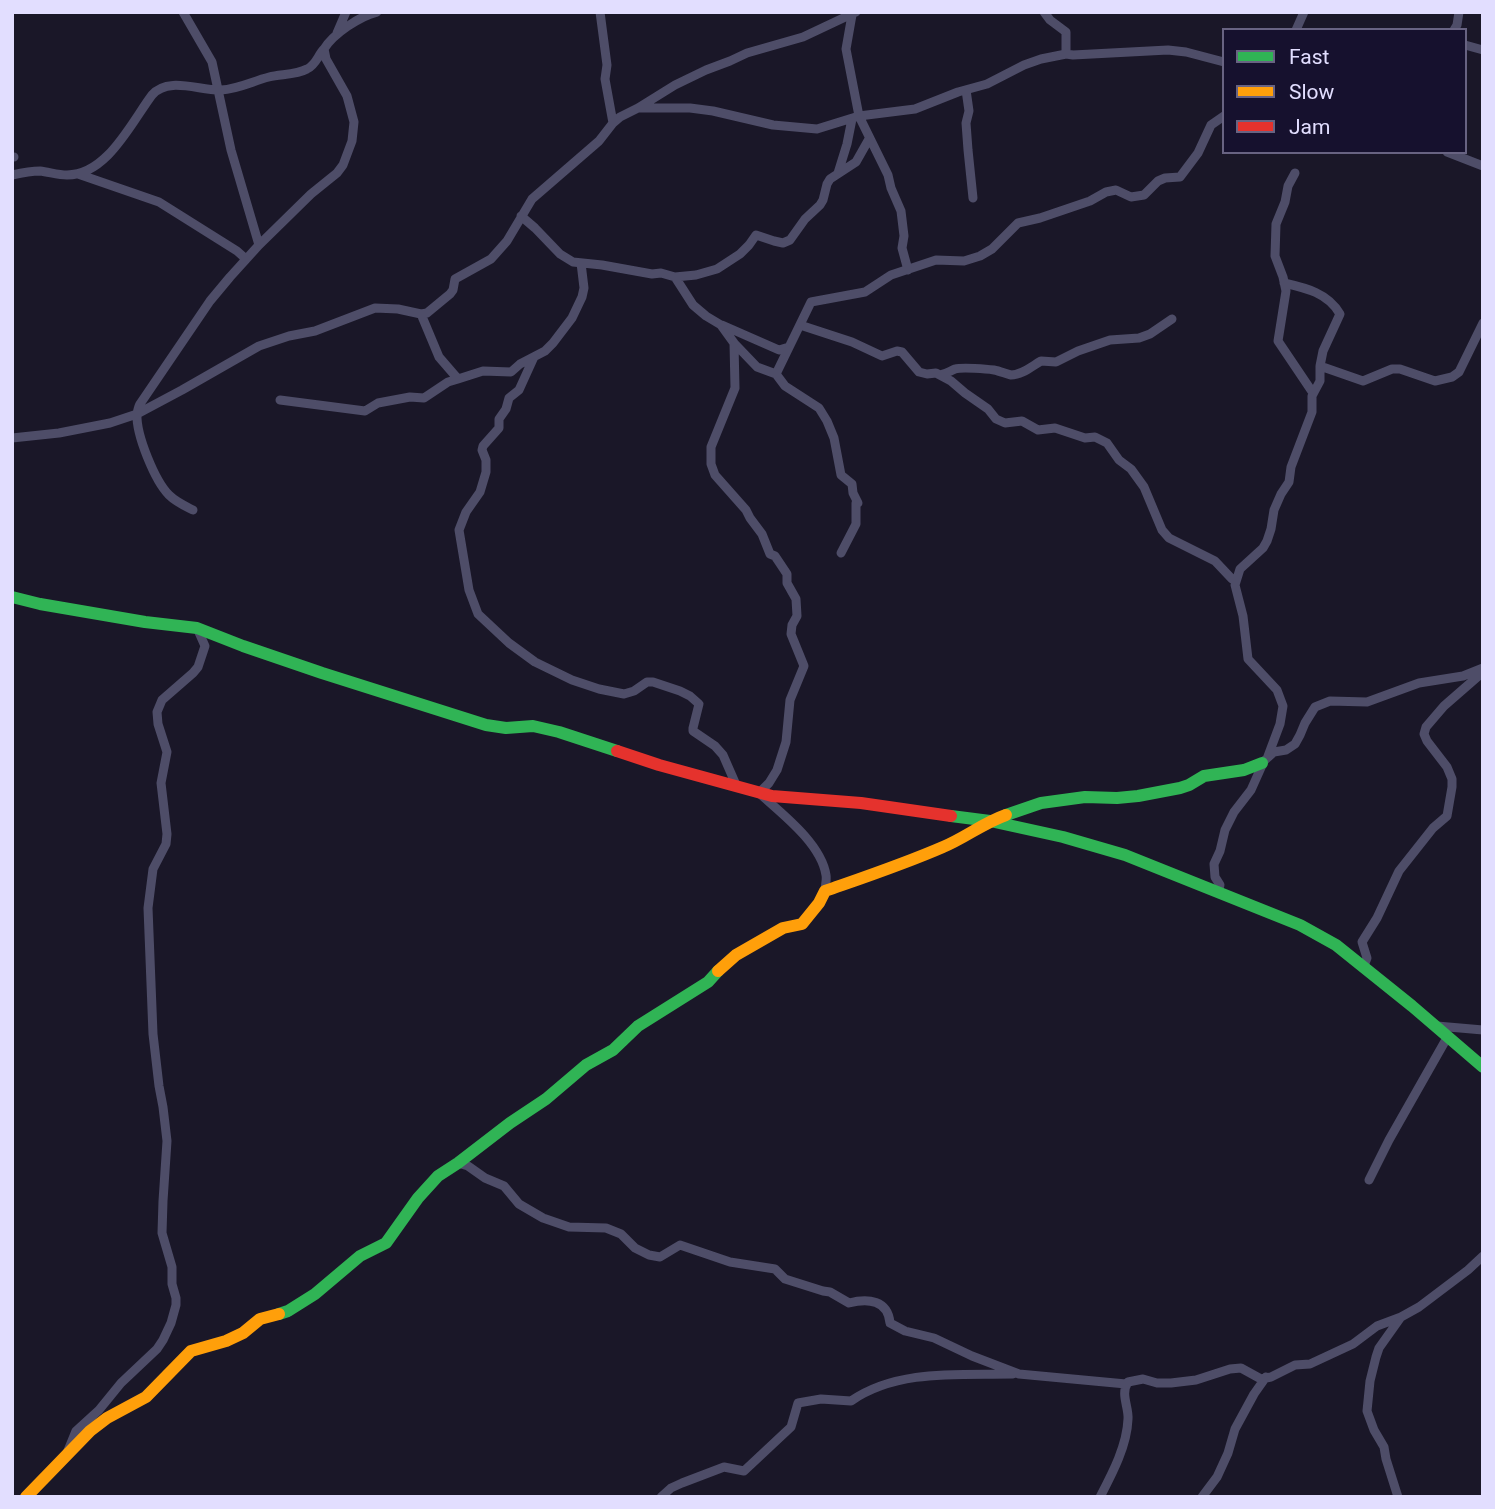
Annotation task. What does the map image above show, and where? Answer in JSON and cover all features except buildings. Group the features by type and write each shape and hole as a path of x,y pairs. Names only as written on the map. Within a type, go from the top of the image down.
{"street":[{"path":"183,12 209,54 215,72 231,150 259,245"},
{"path":"336,36 346,12"},
{"path":"12,175 33,171 67,175 93,168 110,153 156,90 177,86 219,90 304,71 312,66 336,36 377,12"},
{"path":"600,12 607,65 604,79 613,123"},
{"path":"1044,12 1066,32 1066,54"},
{"path":"1297,28 1304,12"},
{"path":"12,438 59,433 110,423 137,414 267,342 315,331 375,309 398,309 421,314 433,310 453,290 455,279 491,259 507,241 532,200 599,141 620,117 706,70 747,53 803,37 854,14"},
{"path":"854,14 846,49 856,117 888,175 901,211 904,236 902,248 908,270"},
{"path":"193,510 171,497 157,477 141,440 137,414 145,393 210,301 259,245 343,165 353,134 352,111 347,96 326,59 324,48"},
{"path":"638,108 690,108 807,130 825,128 856,117 915,109 987,84 1024,65 1066,54 1168,50 1222,61"},
{"path":"967,90 969,111 966,123 974,198"},
{"path":"838,173 856,117"},
{"path":"776,374 811,302 865,292 891,275 936,260 964,261 980,256 992,249 1018,223 1090,201 1106,192 1116,190 1131,197 1144,195 1158,181 1180,177 1198,153 1211,125 1222,117"},
{"path":"522,216 559,254 573,262 676,277 696,275 717,269 740,254 756,234 783,243 790,240 805,219 820,205 827,184 838,173 856,163 869,139"},
{"path":"1452,154 1483,166"},
{"path":"76,173 159,202 246,259"},
{"path":"1295,173 1276,224 1275,256 1286,292 1278,341 1313,393"},
{"path":"280,400 365,411 378,403 410,397 424,398 448,383 483,371 511,372 545,351 572,318 584,288 582,263"},
{"path":"676,277 694,305 706,316 779,350 789,347"},
{"path":"1218,892 1220,885 1215,877 1214,864 1223,844 1225,830 1234,812 1251,790 1280,724 1283,706 1277,690 1248,659 1236,580 1240,569 1267,541 1274,510 1289,482 1291,467 1312,412 1313,393 1320,381 1323,351 1340,314 1335,305 1313,290 1284,283"},
{"path":"421,314 439,357 458,379"},
{"path":"940,376 954,369 992,370 1010,375 1033,367 1041,361 1056,362 1110,340 1139,338 1172,319"},
{"path":"1320,366 1363,381 1392,369 1435,380 1452,377 1460,372 1483,323"},
{"path":"721,325 757,367 776,374 785,386 815,404 823,414 834,438 841,475 852,484 858,503 856,524 841,553"},
{"path":"800,326 852,342 882,356 902,352 919,372 936,373 957,385 988,409 996,419 1005,423 1021,421 1038,430 1055,428 1085,438 1100,439 1109,444 1119,460 1144,487 1161,530 1169,538 1215,561 1236,580"},
{"path":"734,343 735,388 713,440 711,464 715,475 746,510 762,534 770,554 775,556 787,574 786,583 797,605 797,616 791,634 804,666 790,700 786,742 777,770 759,793"},
{"path":"534,357 519,390 509,398 499,419 499,428 483,446 486,472 480,492 466,512 459,530 469,590 478,614 509,643 535,662 586,685 629,694 650,682 690,696 699,704 693,731 723,755 737,787"},
{"path":"12,597 145,622 197,628 243,646 476,722 498,727 533,726 559,732 659,765 759,793 862,803 990,821 1088,843 1151,864 1300,925 1336,945 1437,1026 1483,1067"},
{"path":"65,1458 76,1431 157,1349 171,1323 176,1305 172,1266 162,1233 167,1141 153,1034 148,908 153,869 166,844 167,834 161,783 167,752 157,712 162,700 193,673 200,662 205,646 197,628"},
{"path":"825,891 900,865 946,846 990,821 1041,803 1084,797 1138,796 1180,788 1204,776 1244,770 1265,760 1274,752 1286,750 1295,744 1311,712 1322,703 1367,702 1419,683 1483,670"},
{"path":"1364,966 1367,958 1362,942 1377,918 1399,871 1433,828 1447,816 1452,779 1447,767 1427,741 1424,734 1426,727 1444,706 1483,670"},
{"path":"26,1497 99,1424 146,1397 191,1351 226,1341 243,1333 260,1319 288,1311 314,1294 360,1256 386,1243 438,1176 546,1099 586,1065 613,1050 638,1026 708,982 728,961 783,928 802,924 819,903 825,891 827,876 819,856 803,834 759,793"},
{"path":"1437,1026 1483,1030"},
{"path":"1370,1180 1389,1140 1448,1036"},
{"path":"458,1163 504,1186 519,1203 543,1218 569,1227 606,1228 621,1234 635,1248 649,1255 660,1257 680,1245 730,1262 775,1269 785,1279 830,1292 849,1303 862,1300 881,1304 889,1312 890,1322 905,1331 934,1338 1018,1374"},
{"path":"1100,1497 1117,1460 1127,1429 1128,1412 1124,1390 1126,1384 1132,1380 1143,1379 1171,1384 1241,1368 1261,1378 1295,1365 1310,1364 1353,1344 1377,1326 1401,1317 1434,1296 1483,1256"},
{"path":"1398,1497 1384,1447 1367,1411 1370,1381 1379,1348 1401,1317"},
{"path":"661,1497 671,1488 724,1467 744,1471 790,1427 798,1403 821,1399 851,1401 863,1392 897,1380 939,1376 1018,1374 1126,1384"},
{"path":"1202,1497 1216,1477 1228,1453 1235,1429 1266,1377"}],"traffic: fast":[{"path":"12,597 145,622 197,628 322,673 486,725 506,728 533,726 617,751"},
{"path":"1006,815 1041,803 1085,797 1138,796 1180,788 1204,776 1244,770 1262,763"},
{"path":"951,816 990,821 1063,837 1125,855 1300,925 1336,945 1483,1067"},
{"path":"279,1314 315,1294 360,1256 386,1243 418,1198 438,1176 546,1099 586,1065 613,1050 638,1026 708,982 718,971"}],"traffic: slow":[{"path":"718,971 736,955 783,928 802,924 825,891 928,853 1006,815"},
{"path":"26,1497 90,1431 107,1418 146,1397 191,1351 226,1341 243,1333 260,1319 279,1314"}],"traffic: jam":[{"path":"617,751 772,796 861,803 951,816"}]}
